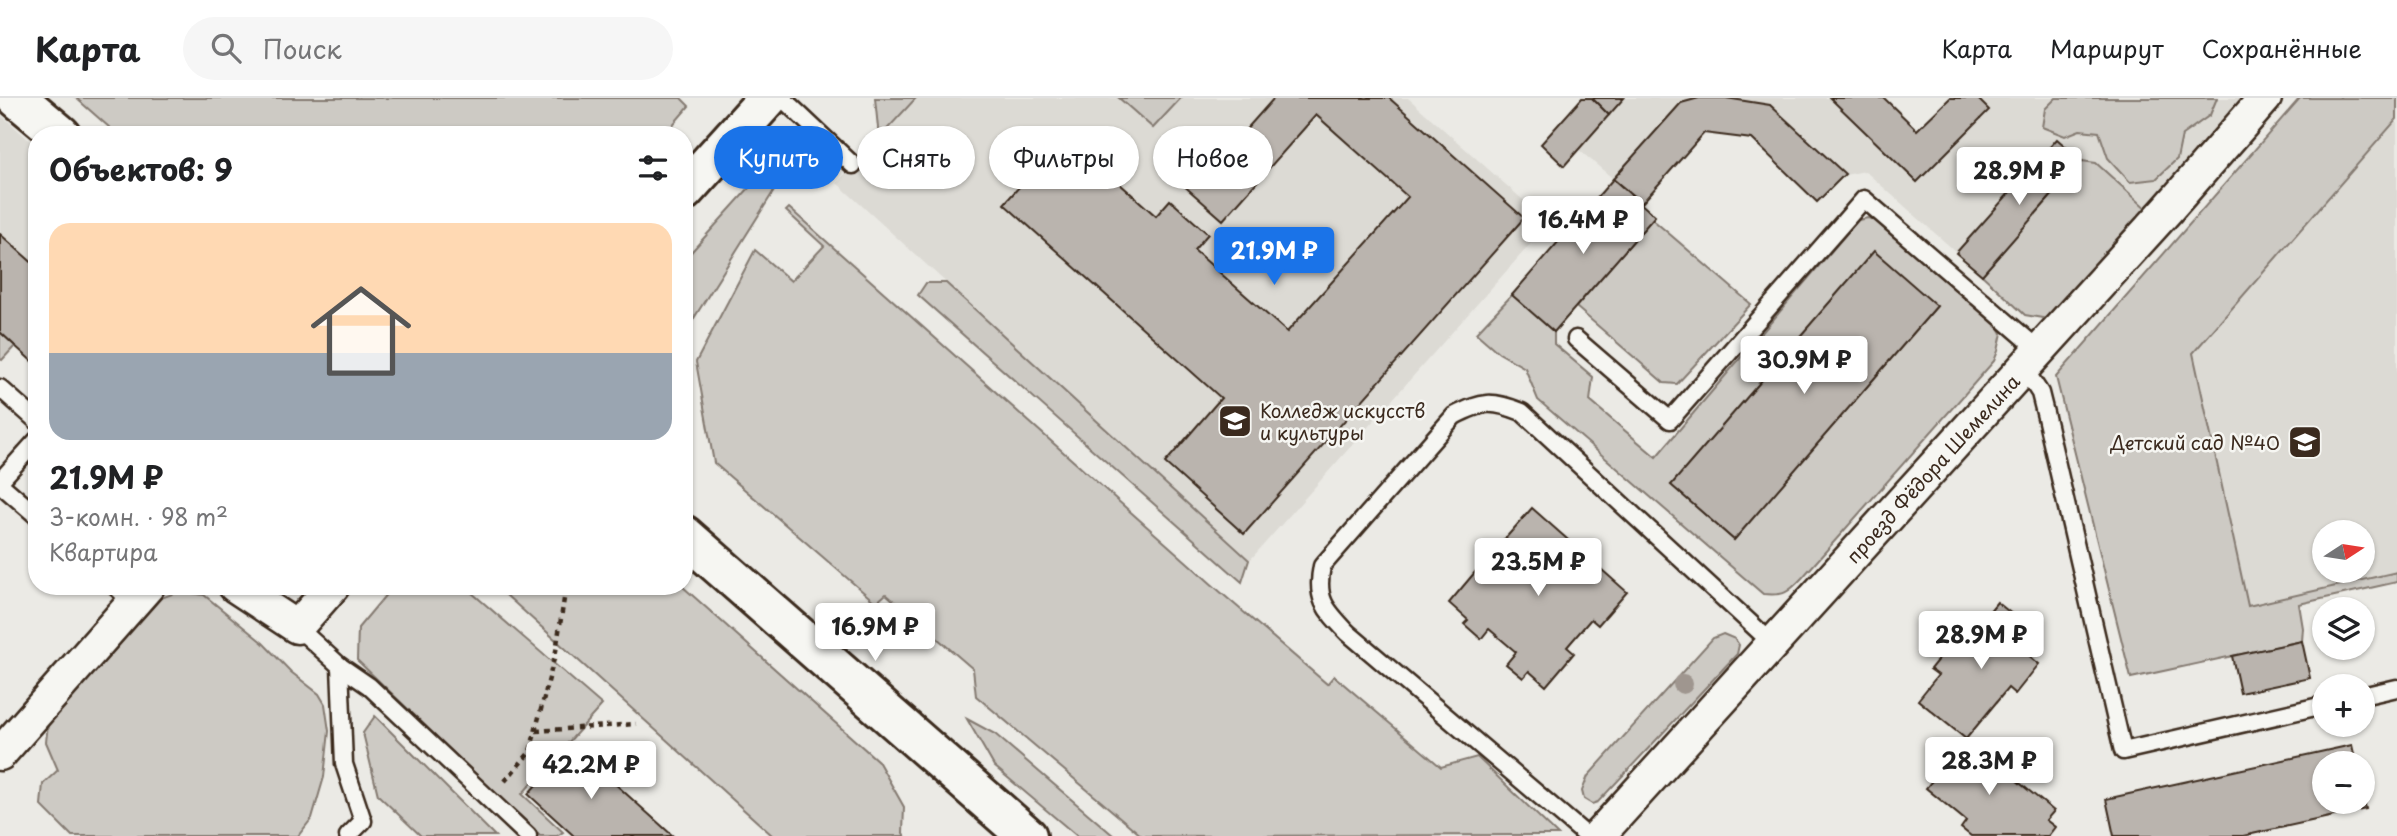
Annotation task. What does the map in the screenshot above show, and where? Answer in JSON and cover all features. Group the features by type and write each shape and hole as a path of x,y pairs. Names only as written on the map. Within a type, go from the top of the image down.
{"main road":[{"path":"17,98 50,126"},
{"path":"693,181 768,98"},
{"path":"693,543 1027,836"}],"street":[{"name":"проезд Фёдора Шемелина","path":"1598,836 2265,98"},
{"path":"0,754 130,595"},
{"path":"249,595 297,627 325,595"}],"lane":[{"path":"782,98 853,165"},
{"path":"1576,339 1670,420 1864,199 2031,359 2123,751 2312,708"},
{"path":"0,388 28,413"},
{"path":"1587,836 1348,633 1328,612 1318,586 1322,566 1454,416 1475,406 1498,403 1522,412 1773,644"},
{"path":"28,450 0,482 28,508"},
{"path":"297,627 340,666 369,685 528,836"},
{"path":"340,666 344,764 363,821 348,836"},
{"path":"2375,693 2397,688"}],"path":[{"path":"489,801 530,752 556,651 565,595"},
{"path":"536,732 636,724"}],"shaded area":[{"path":"76,98 681,98 689,106 672,126 108,126"},
{"path":"875,98 916,98 890,126 878,126"},
{"name":"Колледж искусств и культуры","path":"916,98 1119,98 1153,128 1153,189 1273,189 1273,126 1155,126 1181,98 1408,98 1549,223 1250,560 843,188 843,177 857,161 857,189 975,189 975,126 890,126"},
{"path":"1119,98 1181,98 1153,128"},
{"path":"1582,98 1884,98 1917,130 1950,98 2244,98 2148,210 2096,163 2082,161 1982,275 1865,171 1845,175 1817,202 1752,139 1704,133 1642,203 1579,150 1564,166 1541,144"},
{"path":"2056,98 2217,98 2210,115 2182,135 2177,159 2156,179 2130,182 2108,158 2099,132 2080,130 2065,136 2042,127 2045,109"},
{"path":"2300,98 2397,98 2397,119 2193,353 2248,606 2349,583 2375,583 2375,577 2397,572 2397,582 2330,597 2312,597 2312,601 2299,604 2302,641 2131,678 2056,377"},
{"path":"0,114 28,139 28,259 0,234"},
{"name":"Детский сад №40","path":"2397,119 2397,572 2375,577 2375,520 2312,520 2312,583 2349,583 2248,606 2192,353"},
{"path":"2082,161 2096,163 2148,210 2048,319 2025,315 1982,275"},
{"path":"748,189 775,189 693,320 693,250"},
{"path":"789,208 1327,684 1334,676 1441,767 1477,757 1558,835 1142,836 976,696 973,669 886,594 876,603 714,463 696,362 755,250 791,281 824,246 786,211"},
{"path":"1868,218 1882,223 1995,321 2002,333 1994,361 1802,578 1781,594 1763,594 1538,400 1525,368 1499,353 1476,333 1512,295 1554,332 1554,344 1593,377 1590,401 1656,457 1858,220","holes":["1937,306 1734,540 1671,485"]},
{"path":"1652,219 1751,304 1677,384 1664,383 1576,307"},
{"path":"926,283 946,283 1249,560 1242,582 918,295"},
{"path":"0,332 15,346 2,360 0,359"},
{"path":"169,595 204,595 263,643 291,672 319,694 325,704 329,731 324,777 312,818 298,836 72,836 41,805 43,784 58,770 46,742 48,724 161,598"},
{"path":"386,595 474,595 602,705 522,794 563,832 557,836 540,836 357,660 358,628"},
{"path":"506,595 692,595 878,761 904,807 905,836 773,836"},
{"path":"1723,634 1735,639 1739,645 1737,654 1598,802 1592,804 1584,799 1582,791 1588,776 1713,638"},
{"path":"375,716 495,836 421,836 378,795 363,733"},
{"path":"967,719 995,734 1114,836 1077,836 994,766"}],"building":[{"path":"1274,98 1389,98 1524,218 1244,534 1165,463 1221,398 1004,204 1017,189 1126,189 1156,216 1170,200 1208,234 1194,250 1287,332 1408,197 1316,115 1273,164 1273,126 1249,126"},
{"path":"1582,98 1592,98 1609,115 1564,166 1541,144"},
{"path":"1592,98 1624,98 1609,115"},
{"path":"1699,98 1726,98 1770,105 1845,174 1817,202 1752,139 1704,133 1642,203 1613,179 1681,103"},
{"path":"1830,98 1884,98 1917,130 1950,98 1977,98 1989,110 1917,182"},
{"path":"2057,139 2082,161 1982,275 1956,253"},
{"path":"1613,179 1655,216 1554,332 1512,295"},
{"path":"1188,189 1250,189 1223,220"},
{"path":"0,234 28,259 28,358 0,332"},
{"path":"1874,251 1937,306 1734,540 1671,485"},
{"path":"1532,508 1627,592 1598,625 1591,619 1567,647 1574,653 1546,686 1529,671 1523,678 1506,664 1516,652 1489,629 1481,639 1464,624 1468,620 1449,603 1476,571 1483,577 1510,547 1503,541"},
{"path":"1997,602 2040,637 2026,653 2039,664 2015,694 2008,688 1966,739 1918,700 1938,675 1930,669 1956,637 1964,643"},
{"path":"2302,641 2310,678 2240,693 2232,656"},
{"path":"1966,739 2054,811 2046,820 2055,827 2048,836 1971,836 1961,828 1966,821 1926,788"},
{"path":"572,745 673,836 574,836 528,794"},
{"path":"2352,745 2353,751 2325,751"},
{"path":"2312,754 2312,814 2343,814 2243,836 2114,836 2106,799"}],"place":[{"name":"Колледж искусств и культуры","path":"1235,421"},
{"name":"Детский сад №40","path":"2305,442"}]}
